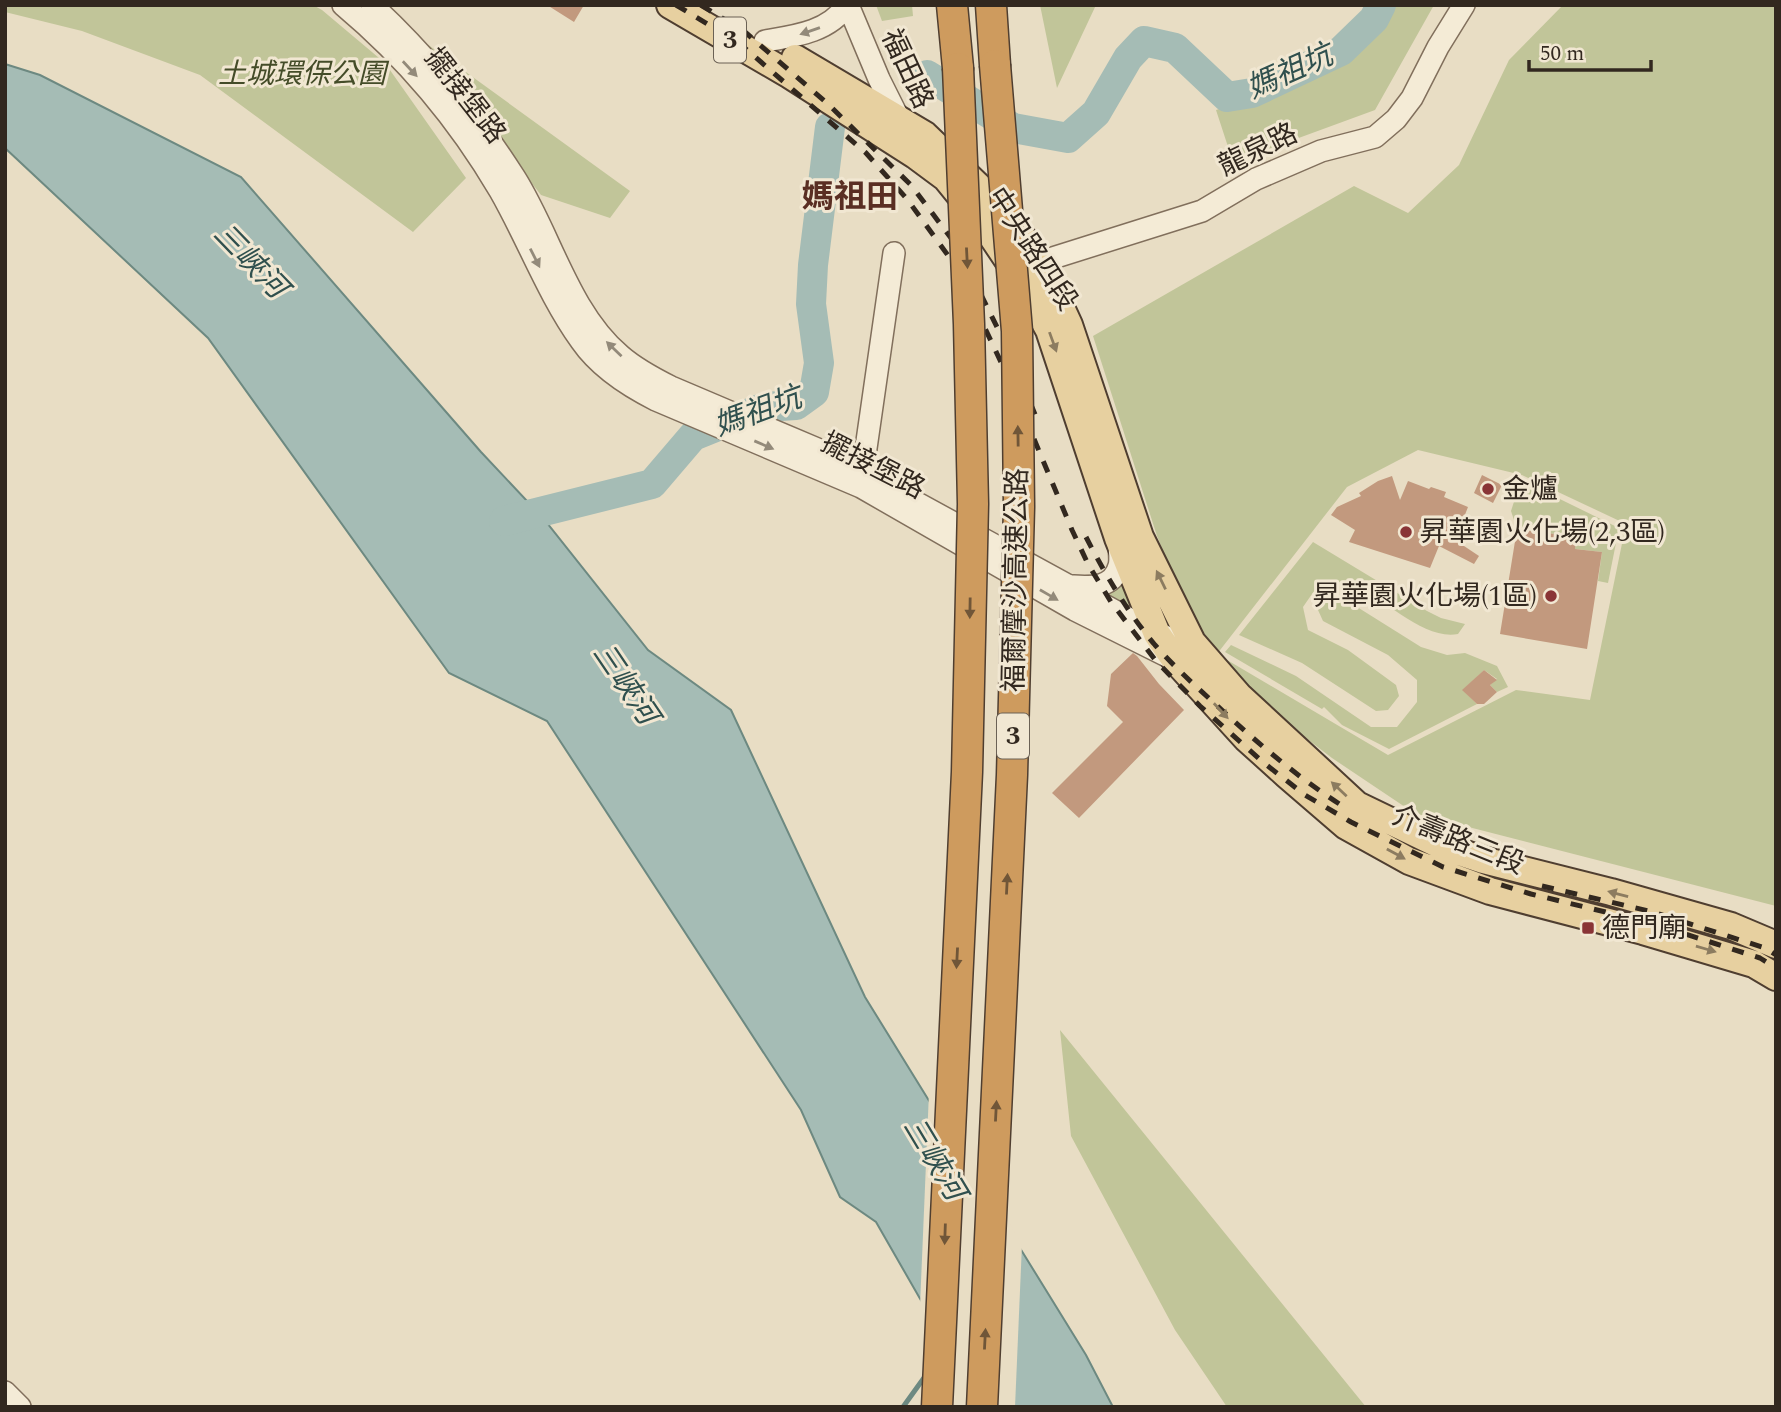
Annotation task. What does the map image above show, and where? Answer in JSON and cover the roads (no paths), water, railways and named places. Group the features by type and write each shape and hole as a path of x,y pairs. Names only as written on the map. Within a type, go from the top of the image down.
{"highway":[{"name":"福爾摩沙高速公路","path":"937,1407 967,772 973,518 970,324 958,68 952,5"},
{"name":"福爾摩沙高速公路","path":"982,1407 1012,775 1019,507 1017,331 991,5"}],"main road":[{"name":"中央路四段","path":"670,5 790,75 815,85 895,129 925,135 1003,210 1031,272 1118,538 1157,635 1183,651"},
{"name":"中央路四段","path":"706,5 765,41 815,85"},
{"name":"中央路四段","path":"895,129 915,155 946,178 985,226 1031,272 1069,325 1140,537 1183,651"},
{"name":"介壽路三段","path":"1183,651 1239,696 1357,805 1442,846 1483,860 1731,926 1776,945"},
{"name":"介壽路三段","path":"1183,651 1246,738 1346,826 1409,861 1490,891 1643,931 1754,964 1776,977"}],"street":[{"name":"擺接堡路","path":"343,5 376,33 414,72 445,110 500,191 582,343 608,370 636,389 663,393 819,459 1070,586 1157,635"},
{"name":"擺接堡路","path":"372,5 454,93 491,142 517,181 582,308 600,335 621,357 648,375 663,393"},
{"path":"765,41 816,30 839,17 848,5"},
{"name":"福田路","path":"848,5 895,129"},
{"name":"龍泉路","path":"1031,272 1202,211 1256,179 1310,155 1375,137 1396,118 1412,98 1438,47 1464,5"},
{"path":"815,85 858,134"},
{"path":"862,480 894,253"},
{"name":"擺接堡路","path":"862,480 1075,610 1183,651"},
{"path":"1070,586 1096,588 1112,579 1119,566 1118,538"},
{"path":"5,1392 20,1407"}],"water":[{"name":"三峽河","path":"5,64 40,75 241,177 481,452 543,518 648,650 731,710 865,997 1086,1355 1113,1407 989,1407 942,1337 876,1222 840,1197 801,1110 547,721 449,673 208,338 5,148"}],"waterway":[{"name":"媽祖坑","path":"927,75 1013,128 1068,138 1096,113 1128,58 1144,41 1175,48 1227,97 1252,93 1341,51 1374,19 1381,5"},
{"name":"媽祖坑","path":"504,521 652,484 693,436 765,407 796,405 814,392 819,363 811,304 813,265 830,127"},
{"path":"903,1407 926,1375"}],"railway":[{"path":"676,5 739,43 866,153 907,199 955,265 1009,379 1072,530 1088,564 1111,602 1156,661 1200,706 1264,763 1305,795 1351,822 1443,867 1531,894 1651,923 1760,958 1776,968"},
{"path":"701,5 745,32 828,104 911,185 957,246 999,331"},
{"path":"1012,359 1039,424"},
{"path":"1086,537 1126,607 1163,654 1266,749 1341,805"},
{"path":"1542,886 1653,912 1765,948 1776,955"}],"place":[{"name":"金爐","path":"1488,489"},
{"name":"昇華園火化場(2,3區)","path":"1406,532"},
{"name":"昇華園火化場(1區)","path":"1551,596"},
{"name":"德門廟","path":"1588,928"}],"district":[{"name":"媽祖田","path":"850,197"}],"park label":[{"name":"土城環保公園","path":"302,74"}]}
